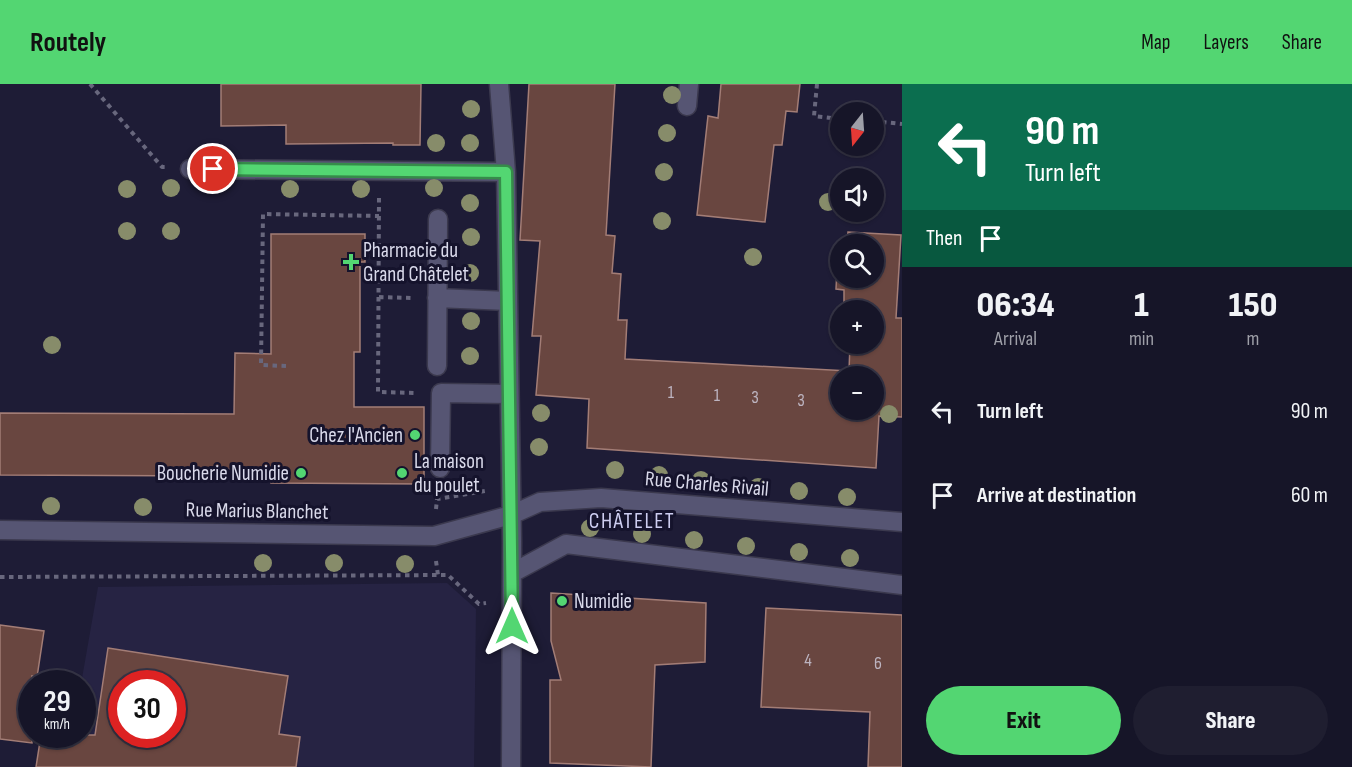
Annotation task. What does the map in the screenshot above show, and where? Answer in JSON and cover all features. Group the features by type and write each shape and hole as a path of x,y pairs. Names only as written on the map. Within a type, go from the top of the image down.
{"street":[{"path":"499,84 506,172 510,394 511,767"},
{"path":"687,106 689,84"},
{"path":"190,169 506,172"},
{"path":"437,366 438,219"},
{"path":"437,298 508,301"},
{"path":"440,468 441,393 510,394"},
{"name":"Rue Charles Rivail","path":"511,515 540,502 602,498 902,522"},
{"name":"Rue Marius Blanchet","path":"0,530 434,536 511,515"},
{"path":"512,573 566,544 902,585"}],"path":[{"path":"90,84 162,167 190,169"},
{"path":"817,84 814,116 830,118"},
{"path":"884,123 902,124"},
{"path":"379,171 378,392 441,393"},
{"path":"286,366 261,365 263,214 379,216"},
{"path":"379,297 437,298"},
{"path":"0,577 448,575 479,604 512,602"}],"shaded area":[{"path":"447,583 476,609 474,767 68,767 76,748 96,748 96,670 83,670 98,587"}],"building":[{"path":"221,84 421,84 420,145 286,144 286,125 221,126"},
{"path":"529,84 615,84 606,235 615,236 612,273 621,274 618,320 627,320 625,359 830,370 830,420 879,420 876,468 587,448 589,399 536,395 541,336 532,336 540,241 520,240"},
{"path":"721,84 800,84 797,112 786,111 782,145 774,145 765,222 697,215 708,116 718,118"},
{"path":"848,232 883,234 848,234"},
{"path":"271,234 365,234 365,262 360,262 360,352 354,352 354,407 424,407 424,484 271,483 271,469 217,469 217,476 0,475 0,413 234,414 235,353 271,354"},
{"path":"884,234 901,235 896,318 902,318 902,417 884,416 884,366 849,366 850,354 884,354 884,300 844,300 844,290 836,289 884,288"},
{"path":"551,593 706,603 705,662 655,665 651,767 550,763 550,680 561,680 551,641"},
{"path":"766,608 902,615 902,767 868,767 870,712 761,707"},
{"path":"0,625 44,631 38,670 18,670 18,741 0,739"},
{"path":"108,648 288,676 279,734 300,737 296,767 36,767 39,748 96,748 96,728"}],"place":[{"name":"Pharmacie du Grand Châtelet","path":"351,262"},
{"name":"Chez l'Ancien","path":"415,435"},
{"name":"Boucherie Numidie","path":"301,473"},
{"name":"La maison du poulet","path":"402,473"},
{"name":"Numidie","path":"562,601"}],"district":[{"name":"CHÂTELET","path":"632,521"}],"route":[{"path":"213,169 506,172 512,626"}]}
